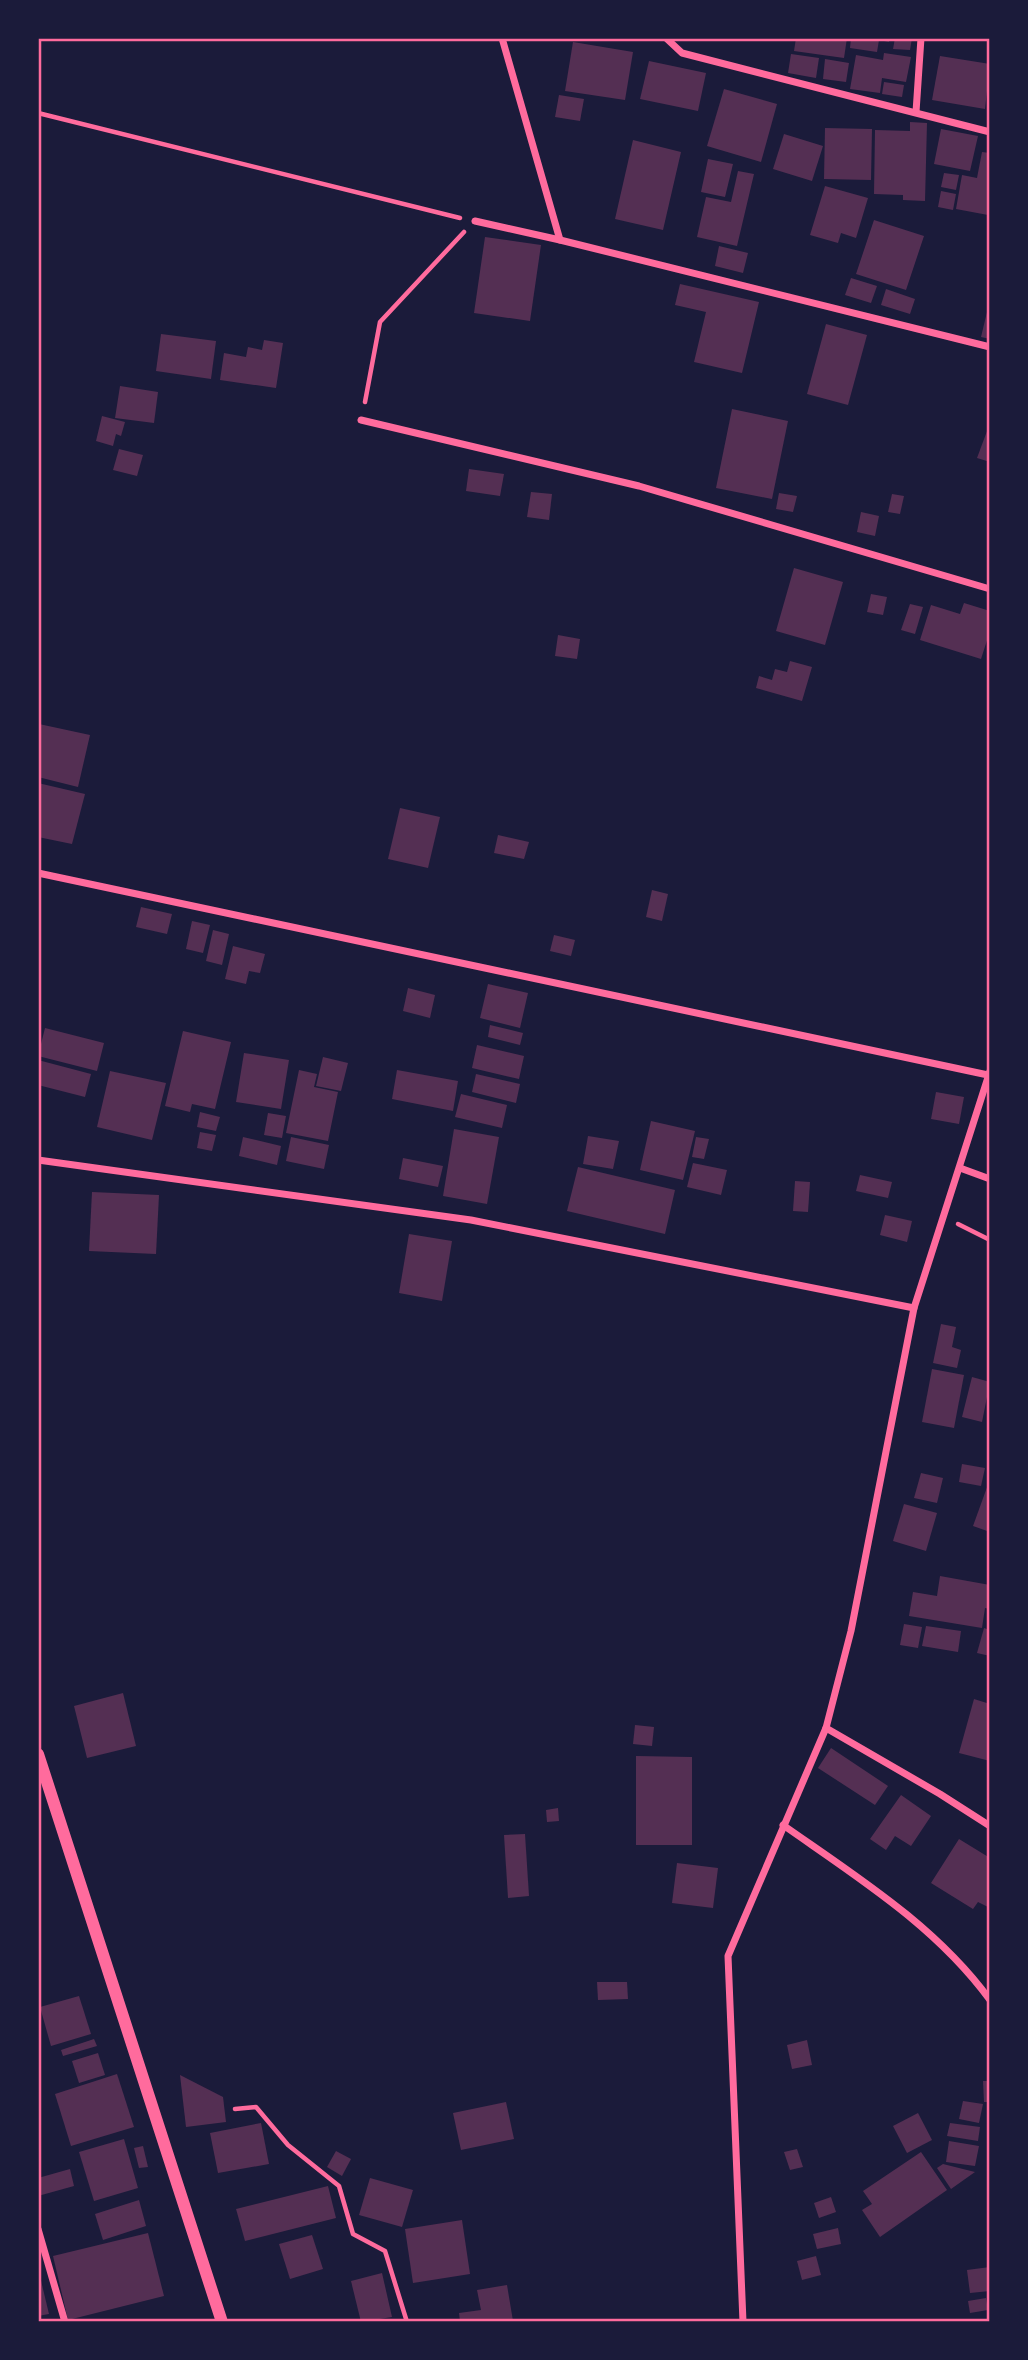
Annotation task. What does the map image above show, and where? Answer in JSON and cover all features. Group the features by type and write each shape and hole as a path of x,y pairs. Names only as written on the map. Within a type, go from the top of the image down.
{"street":[{"path":"502,38 560,240"},
{"path":"666,38 682,53 989,132"},
{"path":"916,112 921,38"},
{"path":"475,221 989,347"},
{"path":"361,420 639,486 989,589"},
{"path":"38,873 988,1073 914,1308 851,1631 826,1728 728,1956 743,2322"},
{"path":"38,1160 471,1220 914,1308"},
{"path":"960,1168 989,1179"},
{"path":"826,1728 989,1826"},
{"path":"38,1755 222,2322"},
{"path":"783,1825 916,1920 972,1975 989,2000"},
{"path":"38,2229 65,2322"}],"path":[{"path":"38,113 475,221 380,323 361,420"},
{"path":"944,1218 989,1240"},
{"path":"235,2109 256,2107 288,2145 339,2186 353,2234 385,2251 407,2322"}],"building":[{"path":"796,38 847,38 844,58 794,51"},
{"path":"851,38 890,38 889,42 879,40 877,52 850,48"},
{"path":"895,38 912,38 910,50 893,49"},
{"path":"573,42 633,52 625,100 565,91"},
{"path":"884,53 911,57 906,82 882,78 880,93 850,89 856,55 883,60"},
{"path":"791,54 819,58 816,78 788,73"},
{"path":"940,56 990,64 985,109 932,100"},
{"path":"825,59 849,63 846,82 823,79"},
{"path":"649,61 706,73 698,111 640,99"},
{"path":"884,82 904,85 902,97 882,94"},
{"path":"724,89 777,104 761,162 707,146"},
{"path":"559,95 584,99 580,121 555,117"},
{"path":"910,122 927,123 925,201 903,200 903,195 874,194 875,130 910,131"},
{"path":"825,128 872,129 871,180 824,179"},
{"path":"941,129 978,136 970,171 934,164"},
{"path":"784,134 823,146 812,181 773,169"},
{"path":"633,140 681,152 663,230 615,219"},
{"path":"982,152 990,153 988,215 956,209 962,175 977,178"},
{"path":"708,159 733,164 725,197 701,192"},
{"path":"738,171 754,174 737,246 697,237 706,197 731,202"},
{"path":"944,173 959,175 956,190 941,187"},
{"path":"825,186 868,198 856,238 841,233 838,243 810,235"},
{"path":"941,191 956,194 953,210 938,207"},
{"path":"874,220 924,236 906,290 856,274"},
{"path":"485,237 541,245 530,321 474,313"},
{"path":"719,246 748,253 743,273 715,266"},
{"path":"851,278 877,286 871,303 845,295"},
{"path":"680,284 759,302 742,373 694,362 706,312 675,305"},
{"path":"886,289 915,299 910,314 881,305"},
{"path":"987,312 990,313 990,339 981,337"},
{"path":"826,324 867,335 848,405 807,394"},
{"path":"161,334 216,341 211,379 156,371"},
{"path":"264,340 283,343 276,388 220,380 224,353 246,357 248,347 262,350"},
{"path":"120,386 158,392 154,423 115,418"},
{"path":"732,409 788,421 772,499 716,488"},
{"path":"102,416 125,422 121,436 116,434 113,446 96,441"},
{"path":"990,423 990,462 977,458"},
{"path":"119,449 143,455 137,476 113,470"},
{"path":"469,469 504,474 500,496 466,491"},
{"path":"531,492 552,494 549,520 527,517"},
{"path":"779,493 797,496 793,512 776,509"},
{"path":"892,494 904,496 900,514 888,512"},
{"path":"861,512 879,516 875,536 857,532"},
{"path":"794,568 843,582 825,645 776,631"},
{"path":"871,594 887,597 883,615 867,612"},
{"path":"964,603 990,611 990,631 981,659 920,640 931,605 960,614"},
{"path":"910,604 923,607 915,634 901,630"},
{"path":"558,635 580,639 577,659 555,656"},
{"path":"790,661 812,667 802,701 756,688 759,676 772,680 775,669 787,672"},
{"path":"39,724 90,735 78,787 38,777"},
{"path":"38,783 85,794 72,844 38,837"},
{"path":"400,808 440,817 428,868 388,859"},
{"path":"498,835 529,842 524,859 494,853"},
{"path":"652,890 668,894 662,921 646,917"},
{"path":"141,907 172,914 167,934 136,927"},
{"path":"192,921 210,925 203,953 186,949"},
{"path":"213,930 229,934 222,965 206,961"},
{"path":"554,935 575,940 571,956 550,951"},
{"path":"233,946 265,954 260,973 249,971 246,984 225,979"},
{"path":"488,984 528,993 520,1028 480,1018"},
{"path":"408,988 435,995 430,1018 403,1011"},
{"path":"490,1025 523,1033 520,1045 488,1037"},
{"path":"45,1028 104,1043 97,1071 38,1056"},
{"path":"183,1031 231,1042 215,1109 192,1104 190,1112 165,1106"},
{"path":"477,1045 524,1056 519,1079 472,1068"},
{"path":"244,1053 289,1060 281,1109 236,1102"},
{"path":"323,1057 348,1063 341,1091 316,1086"},
{"path":"38,1060 91,1074 85,1097 38,1085"},
{"path":"299,1070 317,1074 314,1087 338,1092 328,1141 286,1133"},
{"path":"397,1070 458,1081 453,1111 392,1099"},
{"path":"110,1071 166,1083 152,1140 97,1127"},
{"path":"476,1074 520,1084 516,1103 472,1092"},
{"path":"936,1092 964,1097 959,1124 931,1119"},
{"path":"461,1094 507,1105 502,1128 455,1117"},
{"path":"200,1112 220,1117 216,1131 197,1127"},
{"path":"268,1113 286,1116 282,1138 264,1135"},
{"path":"651,1121 695,1131 683,1180 640,1170"},
{"path":"454,1129 499,1137 487,1204 443,1196"},
{"path":"200,1132 216,1135 212,1151 197,1148"},
{"path":"588,1136 619,1141 613,1169 583,1164"},
{"path":"243,1137 281,1146 277,1165 239,1156"},
{"path":"291,1137 329,1145 324,1169 286,1161"},
{"path":"696,1137 709,1139 704,1159 692,1157"},
{"path":"403,1158 443,1166 438,1187 399,1179"},
{"path":"693,1163 727,1170 721,1195 687,1187"},
{"path":"578,1167 675,1190 665,1234 567,1211"},
{"path":"860,1175 892,1182 888,1198 856,1191"},
{"path":"795,1181 810,1182 808,1212 793,1211"},
{"path":"92,1192 159,1195 156,1254 89,1251"},
{"path":"885,1215 912,1221 907,1242 880,1235"},
{"path":"409,1234 452,1241 442,1301 399,1293"},
{"path":"941,1324 956,1327 952,1347 961,1350 957,1368 933,1363"},
{"path":"932,1369 964,1375 954,1428 922,1422"},
{"path":"972,1377 990,1382 982,1422 962,1417"},
{"path":"962,1464 985,1468 981,1486 959,1482"},
{"path":"921,1473 943,1478 937,1503 914,1498"},
{"path":"990,1479 990,1532 973,1526"},
{"path":"904,1504 937,1513 926,1551 893,1541"},
{"path":"940,1576 990,1585 990,1609 985,1608 982,1628 909,1616 913,1592 937,1596"},
{"path":"904,1624 922,1627 918,1648 900,1645"},
{"path":"926,1626 961,1631 958,1652 922,1646"},
{"path":"984,1628 990,1630 990,1656 977,1653"},
{"path":"123,1693 136,1746 87,1758 74,1706"},
{"path":"974,1699 990,1704 990,1761 959,1753"},
{"path":"635,1725 654,1727 652,1746 633,1744"},
{"path":"831,1748 888,1786 875,1805 818,1768"},
{"path":"636,1756 692,1757 692,1845 636,1845"},
{"path":"901,1795 931,1816 911,1846 895,1836 886,1850 870,1839"},
{"path":"558,1808 559,1821 547,1822 546,1810"},
{"path":"525,1834 529,1896 508,1898 504,1835"},
{"path":"959,1839 990,1858 990,1908 978,1902 973,1909 931,1883"},
{"path":"677,1863 718,1868 713,1908 672,1903"},
{"path":"597,1982 627,1982 628,1999 598,2000"},
{"path":"79,1996 91,2034 51,2046 40,2007"},
{"path":"94,2039 97,2046 63,2056 61,2050"},
{"path":"807,2040 812,2065 792,2069 787,2045"},
{"path":"98,2053 105,2075 79,2083 72,2061"},
{"path":"117,2074 134,2127 71,2146 55,2094"},
{"path":"180,2075 223,2097 226,2122 186,2127"},
{"path":"983,2081 990,2081 990,2102 984,2102"},
{"path":"963,2101 983,2104 979,2123 959,2119"},
{"path":"506,2102 514,2139 461,2150 453,2113"},
{"path":"918,2113 932,2140 907,2153 893,2126"},
{"path":"261,2123 269,2164 218,2173 210,2133"},
{"path":"950,2123 980,2127 978,2141 947,2136"},
{"path":"124,2139 138,2188 94,2201 79,2152"},
{"path":"949,2141 979,2146 975,2166 946,2162"},
{"path":"143,2146 148,2167 139,2168 134,2148"},
{"path":"797,2149 803,2167 790,2170 784,2152"},
{"path":"336,2151 351,2159 342,2176 327,2167"},
{"path":"921,2152 947,2190 880,2237 862,2210 872,2204 863,2191"},
{"path":"943,2164 975,2172 951,2189 937,2168"},
{"path":"70,2169 74,2186 38,2196 38,2178"},
{"path":"370,2178 413,2190 402,2227 359,2215"},
{"path":"328,2186 336,2218 245,2241 236,2209"},
{"path":"831,2197 836,2212 819,2218 814,2203"},
{"path":"139,2200 146,2226 103,2240 95,2214"},
{"path":"462,2220 470,2274 413,2283 405,2229"},
{"path":"838,2228 841,2244 817,2249 813,2234"},
{"path":"148,2233 164,2296 68,2320 53,2256"},
{"path":"312,2235 323,2269 290,2279 279,2244"},
{"path":"816,2256 821,2275 802,2280 797,2261"},
{"path":"990,2267 990,2291 970,2293 967,2270"},
{"path":"38,2268 49,2314 38,2316"},
{"path":"382,2273 392,2317 361,2322 351,2281"},
{"path":"507,2285 513,2321 460,2322 459,2313 481,2310 477,2290"},
{"path":"986,2298 988,2310 970,2313 968,2301"}]}
